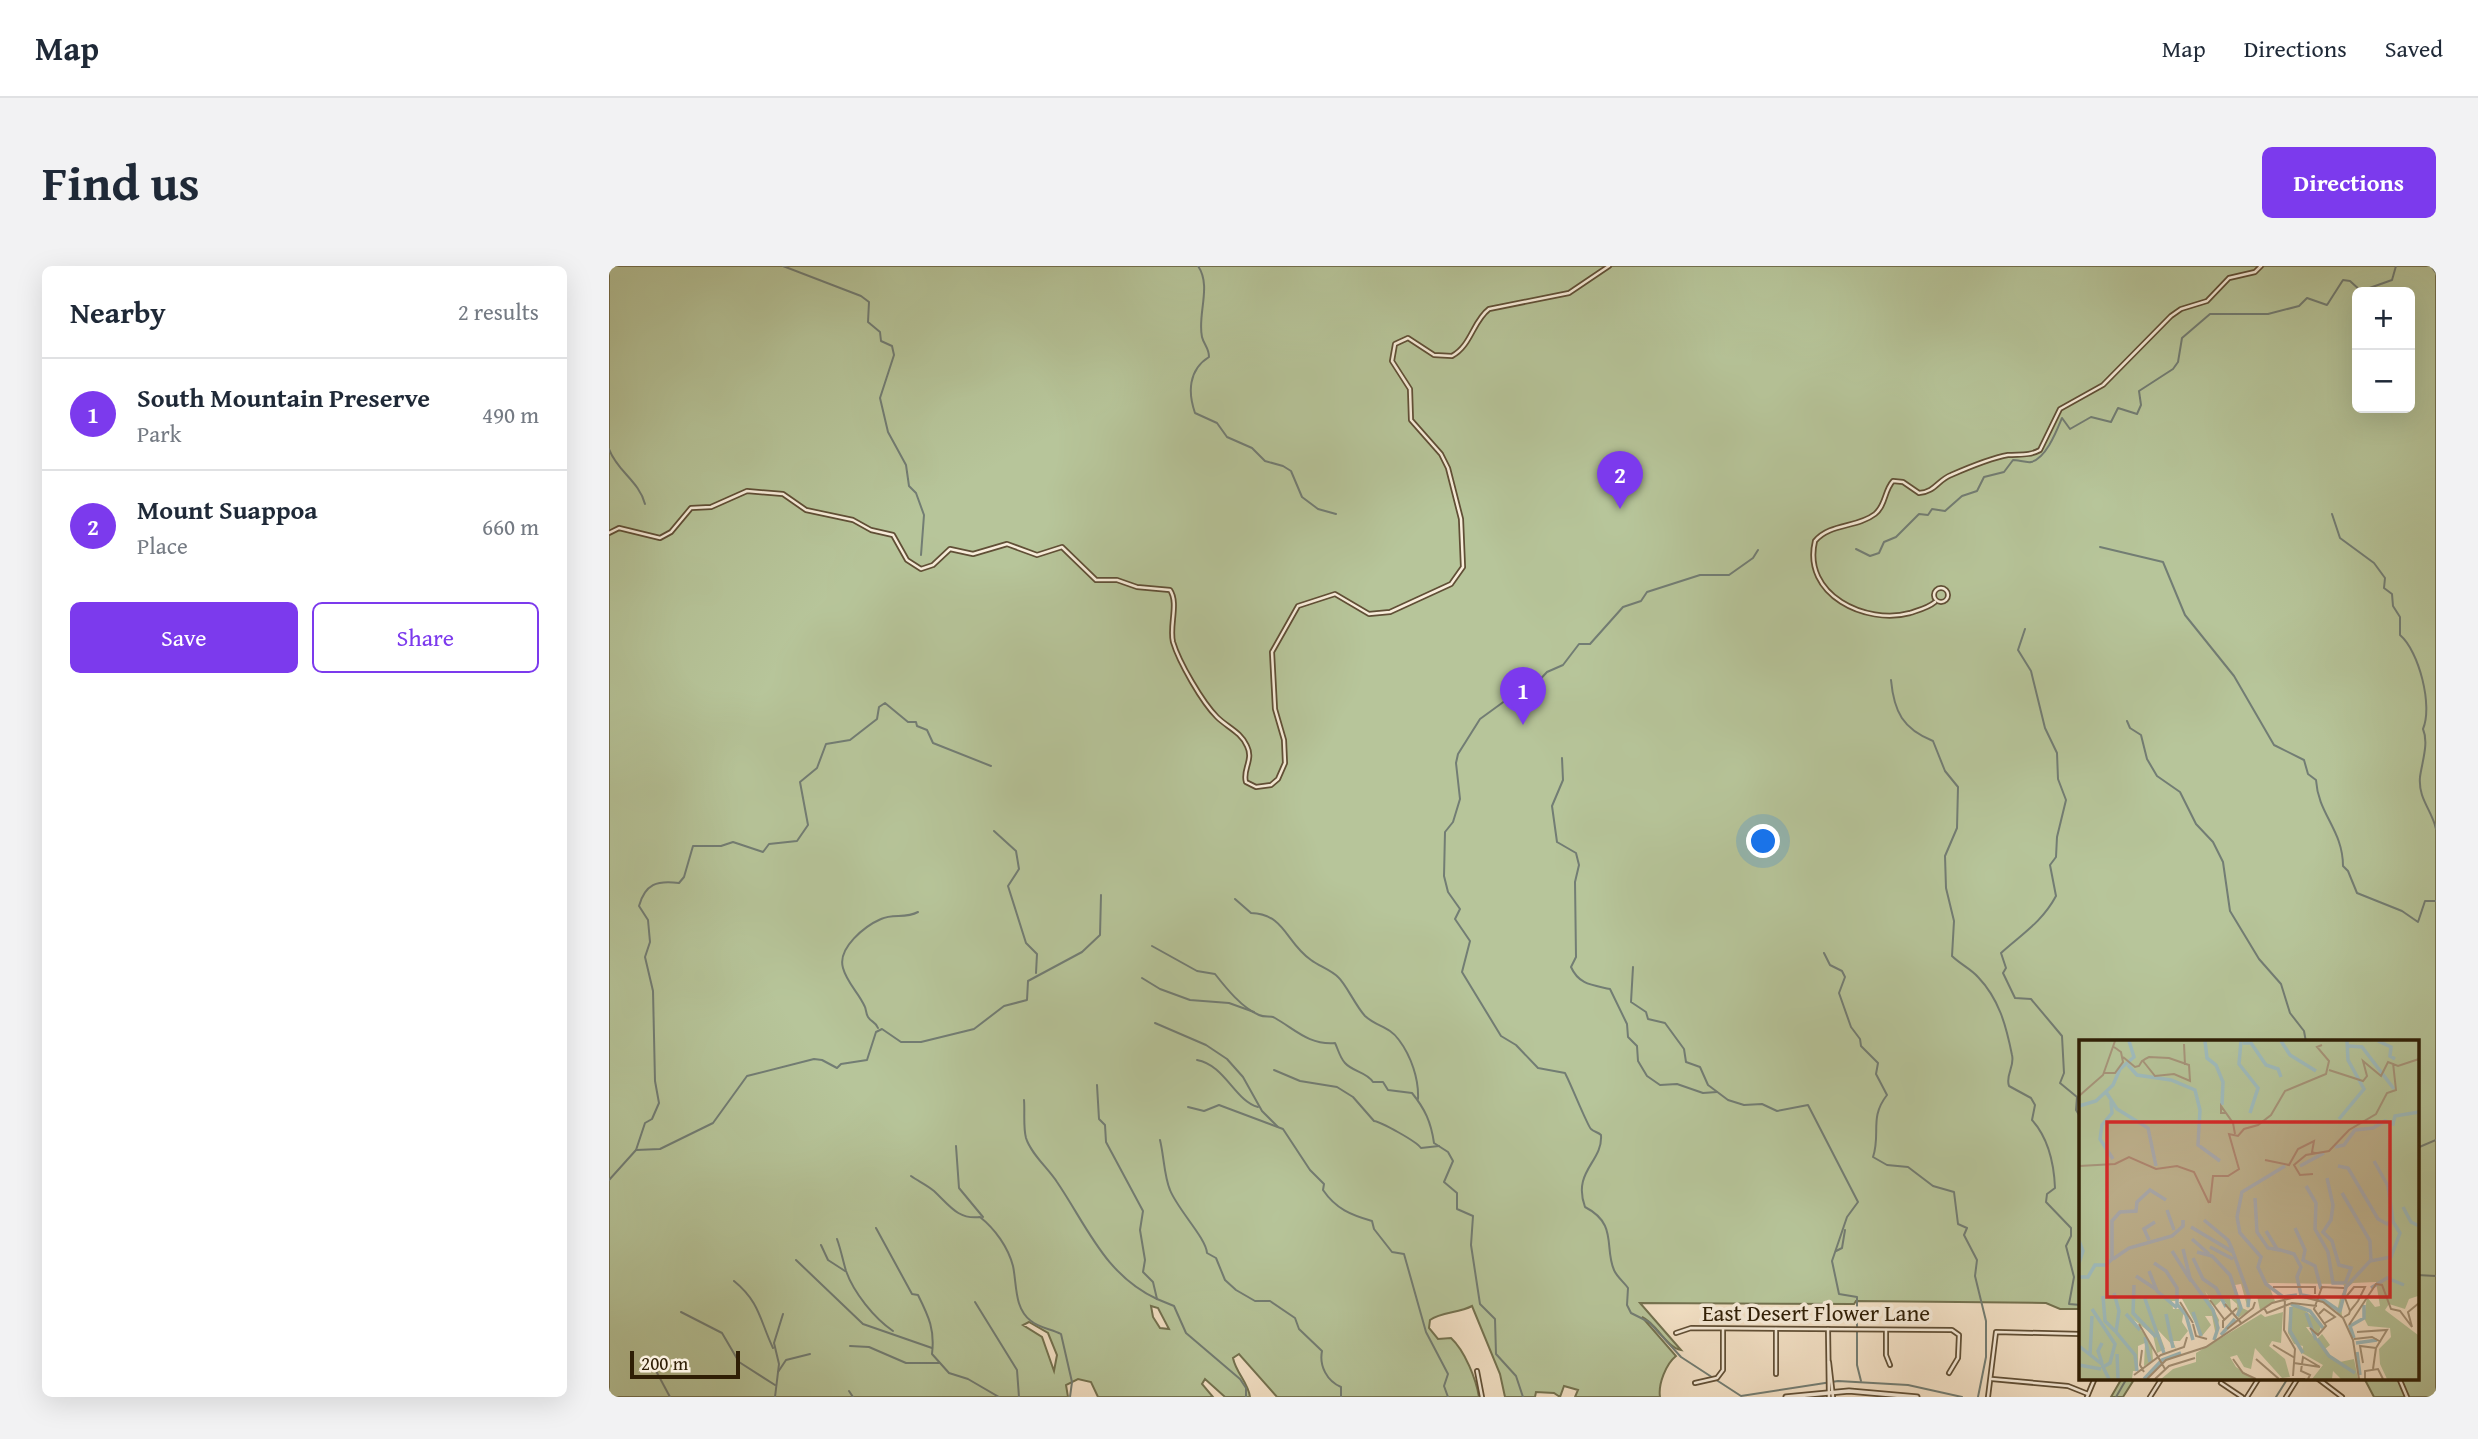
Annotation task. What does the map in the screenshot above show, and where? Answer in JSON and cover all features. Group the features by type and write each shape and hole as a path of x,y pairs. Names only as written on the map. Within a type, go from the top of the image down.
{"street":[{"path":"609,533 619,528 660,538 671,532 689,510 711,507 751,491 783,494 806,510 853,520 871,530 891,534 898,539 907,560 921,569 929,568 946,551 953,549 973,554 1007,544 1037,555 1062,547 1096,580 1164,587 1172,592 1171,628 1178,655 1215,716 1247,744 1250,762 1245,775 1246,782 1253,787 1267,787 1279,776 1286,755 1276,714 1271,659 1292,612 1309,600 1335,594 1369,614 1390,612 1451,584 1463,568 1461,519 1454,502 1451,476 1441,454 1411,420 1410,388 1392,361 1395,344 1408,338 1434,355 1452,356 1464,346 1489,309 1569,293 1609,266"},
{"path":"1935,602 1936,589 1945,589 1946,599 1922,609 1886,618 1850,607 1819,579 1813,562 1815,541 1839,526 1858,523 1872,516 1883,505 1887,489 1893,481 1903,482 1919,493 1926,492 1948,476 2006,456 2030,454 2040,450 2063,406 2103,386 2181,309 2207,301 2229,278 2255,272 2261,266"},
{"name":"East Desert Flower Lane","path":"1676,1333 1691,1328 1957,1331 1958,1358 1949,1373"},
{"path":"1695,1383 1709,1382 1717,1378 1723,1370 1723,1329"},
{"path":"1776,1329 1776,1374"},
{"path":"1828,1329 1831,1394"},
{"path":"1886,1330 1886,1355 1890,1365"},
{"path":"1988,1397 1996,1332 2079,1334"},
{"path":"1477,1371 1482,1397"},
{"path":"1992,1379 2067,1386 2087,1395"},
{"path":"2150,1397 2161,1380"},
{"path":"2221,1383 2245,1397 2258,1380"},
{"path":"2286,1397 2297,1380"},
{"path":"2320,1380 2342,1397"},
{"path":"2400,1380 2407,1397"},
{"path":"1786,1397 1866,1391 1916,1397"}],"green space":[{"path":"609,266 2436,266 2436,1397 2374,1397 2365,1380 2419,1380 2419,1040 2079,1040 2079,1309 2060,1309 2046,1303 1640,1303 1681,1350 1671,1345 1642,1317 1676,1356 1663,1375 1660,1397 1575,1397 1578,1390 1564,1386 1560,1397 1554,1393 1536,1392 1535,1397 1505,1397 1500,1374 1472,1306 1434,1317 1430,1320 1429,1328 1438,1339 1451,1338 1461,1350 1479,1397 1277,1397 1239,1354 1233,1358 1250,1397 1225,1397 1205,1379 1202,1384 1213,1397 1098,1397 1091,1382 1078,1379 1066,1385 1068,1397 609,1397","holes":["1151,1306 1158,1308 1169,1329 1160,1328 1153,1317","1029,1322 1048,1333 1057,1355 1054,1371 1042,1337 1023,1325"]},
{"path":"2121,1380 2134,1380 2123,1397 2111,1397"}],"waterway":[{"path":"783,266 861,296 869,302 868,322 880,332 881,341 892,346 894,355 880,398 888,432 906,465 909,486 916,493 924,515 921,555"},
{"path":"1198,266 1204,282 1202,337 1209,357 1197,368 1191,382 1195,413 1217,423 1227,437 1252,448 1265,461 1291,471 1302,497 1318,509 1336,514"},
{"path":"1856,549 1870,556 1879,553 1884,542 1896,537 1919,514 1928,515 1932,509 1945,511 1962,496 1977,491 1984,477 2004,472 2013,460 2036,460 2050,443 2062,418 2070,429 2091,417 2111,422 2118,408 2137,414 2141,405 2139,391 2173,369 2178,362 2182,338 2210,314 2268,314 2299,306 2307,298 2327,305 2343,280 2350,281 2361,291 2392,280 2396,266"},
{"path":"2431,266 2436,273"},
{"path":"609,449 617,464 638,489 645,504"},
{"path":"2332,514 2340,538 2374,563 2385,578 2384,588 2392,594 2393,606 2400,617 2400,635 2413,653 2418,666 2426,707 2420,785 2436,829"},
{"path":"2100,547 2163,562 2185,615 2234,676 2274,745 2304,760 2308,774 2316,780 2321,803 2339,842 2343,866 2348,871 2357,893 2402,911 2418,922 2425,901 2436,901"},
{"path":"1758,550 1753,558 1729,575 1700,575 1647,592 1641,601 1623,607 1590,644 1579,644 1563,665 1547,672 1533,687 1513,695 1480,719 1458,754 1456,763 1460,799 1453,822 1445,832 1444,876 1448,892 1460,909 1455,919 1470,941 1462,972 1501,1036 1516,1045 1538,1068 1565,1073 1589,1126 1601,1135 1598,1153 1582,1184 1585,1207 1595,1214 1606,1228 1611,1261 1615,1273 1628,1288 1627,1305 1631,1313 1649,1322 1681,1357 1741,1396 1838,1381 1908,1385 1962,1397"},
{"path":"2025,629 2018,650 2031,671 2045,728 2057,753 2058,779 2066,800 2057,837 2056,857 2050,865 2056,896 2038,920 2001,953 2006,968 2003,973 2015,998 2031,999 2062,1036 2064,1073 2060,1083 2077,1097 2076,1110 2079,1115"},
{"path":"1891,680 1902,718 1914,731 1933,741 1945,771 1958,787 1957,828 1945,856 1946,888 1954,921 1952,956 1975,974 1991,994 2004,1023 2012,1055 2009,1086 2031,1098 2035,1105 2032,1120 2046,1143 2052,1161 2055,1188 2047,1194 2046,1202 2071,1228 2071,1236 2066,1246 2074,1277 2069,1304 2079,1305"},
{"path":"609,1180 636,1150 645,1123 652,1119 659,1103 655,1081 653,991 645,957 650,942 648,920 639,906 648,888 664,882 679,883 684,877 693,846 721,846 733,842 763,852 769,844 797,841 808,825 800,782 817,768 826,744 850,740 877,719 879,707 885,703 908,722 916,722 917,726 927,730 933,743 991,766"},
{"path":"2127,721 2130,728 2141,735 2147,759 2157,776 2180,792 2196,824 2213,842 2223,862 2230,911 2259,959 2281,984 2290,1013 2304,1031 2306,1040"},
{"path":"1562,758 1563,780 1552,806 1557,842 1576,853 1579,865 1575,882 1576,957 1571,967 1582,981 1610,989 1627,1024 1628,1037 1637,1046 1638,1061 1647,1076 1660,1085 1677,1084 1703,1093 1717,1092"},
{"path":"994,831 1016,851 1019,869 1008,886 1026,943 1037,954 1036,973"},
{"path":"636,1150 660,1149 713,1123 747,1076 814,1059 837,1068 841,1064 867,1060 876,1032 882,1029 901,1042 921,1042 974,1029 1004,1006 1027,1000 1028,981 1082,952 1100,935 1101,895"},
{"path":"1235,899 1251,913 1271,918 1303,953 1341,980 1365,1016 1395,1035 1413,1068 1418,1099"},
{"path":"878,1028 868,1017 845,973 842,960 844,953 860,932 875,922 886,917 918,912"},
{"path":"1152,946 1197,971 1215,974 1235,997 1253,1012 1273,1017 1310,1039 1335,1043 1345,1063 1373,1082 1383,1082 1388,1090 1412,1093 1427,1116 1434,1143 1448,1152 1453,1161 1444,1182 1457,1193 1457,1209 1473,1216 1471,1245 1480,1304 1495,1319 1496,1354 1516,1376 1523,1397"},
{"path":"1824,953 1830,965 1842,971 1845,977 1839,993 1851,1027 1860,1039 1861,1046 1878,1063 1876,1074 1887,1095 1878,1111 1873,1157 1887,1165 1908,1167 1933,1186 1954,1192 1958,1224 1967,1228 1964,1235 1977,1260 1975,1276 1986,1321 1986,1357 1978,1397"},
{"path":"1633,967 1631,1002 1646,1012 1648,1019 1665,1023 1684,1049 1686,1062 1700,1067 1708,1085 1728,1100 1744,1105 1762,1104 1777,1111 1808,1105 1858,1202 1847,1217 1832,1261 1839,1294 1857,1297 1857,1365 1861,1381"},
{"path":"1142,978 1160,989 1190,1000 1229,1003 1254,1012"},
{"path":"1155,1023 1206,1045 1227,1059 1243,1077 1262,1111 1278,1127"},
{"path":"1197,1060 1207,1063 1223,1075 1243,1098 1258,1107"},
{"path":"1274,1070 1300,1081 1337,1087 1353,1097 1374,1121 1398,1132 1421,1148 1439,1146"},
{"path":"1097,1085 1099,1119 1105,1125 1106,1142 1143,1211 1140,1230 1145,1260 1143,1272 1153,1282 1157,1299 1174,1306 1186,1333 1240,1379 1246,1388 1246,1397"},
{"path":"1024,1100 1025,1134 1032,1150 1057,1182 1110,1263 1139,1289 1157,1299"},
{"path":"1188,1107 1204,1111 1219,1105 1283,1129 1310,1170 1324,1184 1323,1190 1333,1202 1351,1214 1372,1221 1374,1229 1392,1252 1404,1254 1426,1332 1448,1374 1444,1386 1448,1397"},
{"path":"1160,1140 1170,1190 1202,1240 1207,1253 1216,1258 1225,1280 1255,1301 1270,1301 1295,1318 1299,1329 1322,1351 1323,1367 1328,1377 1341,1387 1341,1397"},
{"path":"2419,1147 2436,1140"},
{"path":"956,1146 959,1188 983,1217"},
{"path":"911,1176 960,1214 980,1217 1000,1239 1013,1266 1022,1310 1034,1323 1061,1334 1072,1382 1070,1397"},
{"path":"876,1228 912,1294 918,1295 925,1310 932,1331 932,1354 949,1373 968,1379 999,1397"},
{"path":"1836,1251 1842,1248 1845,1230"},
{"path":"837,1239 854,1288 872,1312 893,1331"},
{"path":"821,1245 828,1260 845,1271"},
{"path":"796,1260 863,1324 932,1348"},
{"path":"2419,1275 2436,1276"},
{"path":"734,1281 754,1304 773,1348"},
{"path":"975,1302 1017,1370 1019,1397"},
{"path":"681,1312 722,1333 739,1362 775,1385"},
{"path":"775,1397 779,1364 774,1343 783,1314"},
{"path":"850,1346 869,1347 906,1363 939,1363"},
{"path":"778,1372 786,1360 810,1354"},
{"path":"655,1369 670,1397"},
{"path":"2116,1397 2126,1380"},
{"path":"2276,1397 2287,1380"},
{"path":"849,1391 853,1397"}],"place":[{"name":"Mount Suappoa","path":"1620,509"},
{"name":"South Mountain Preserve","path":"1523,725"}]}
